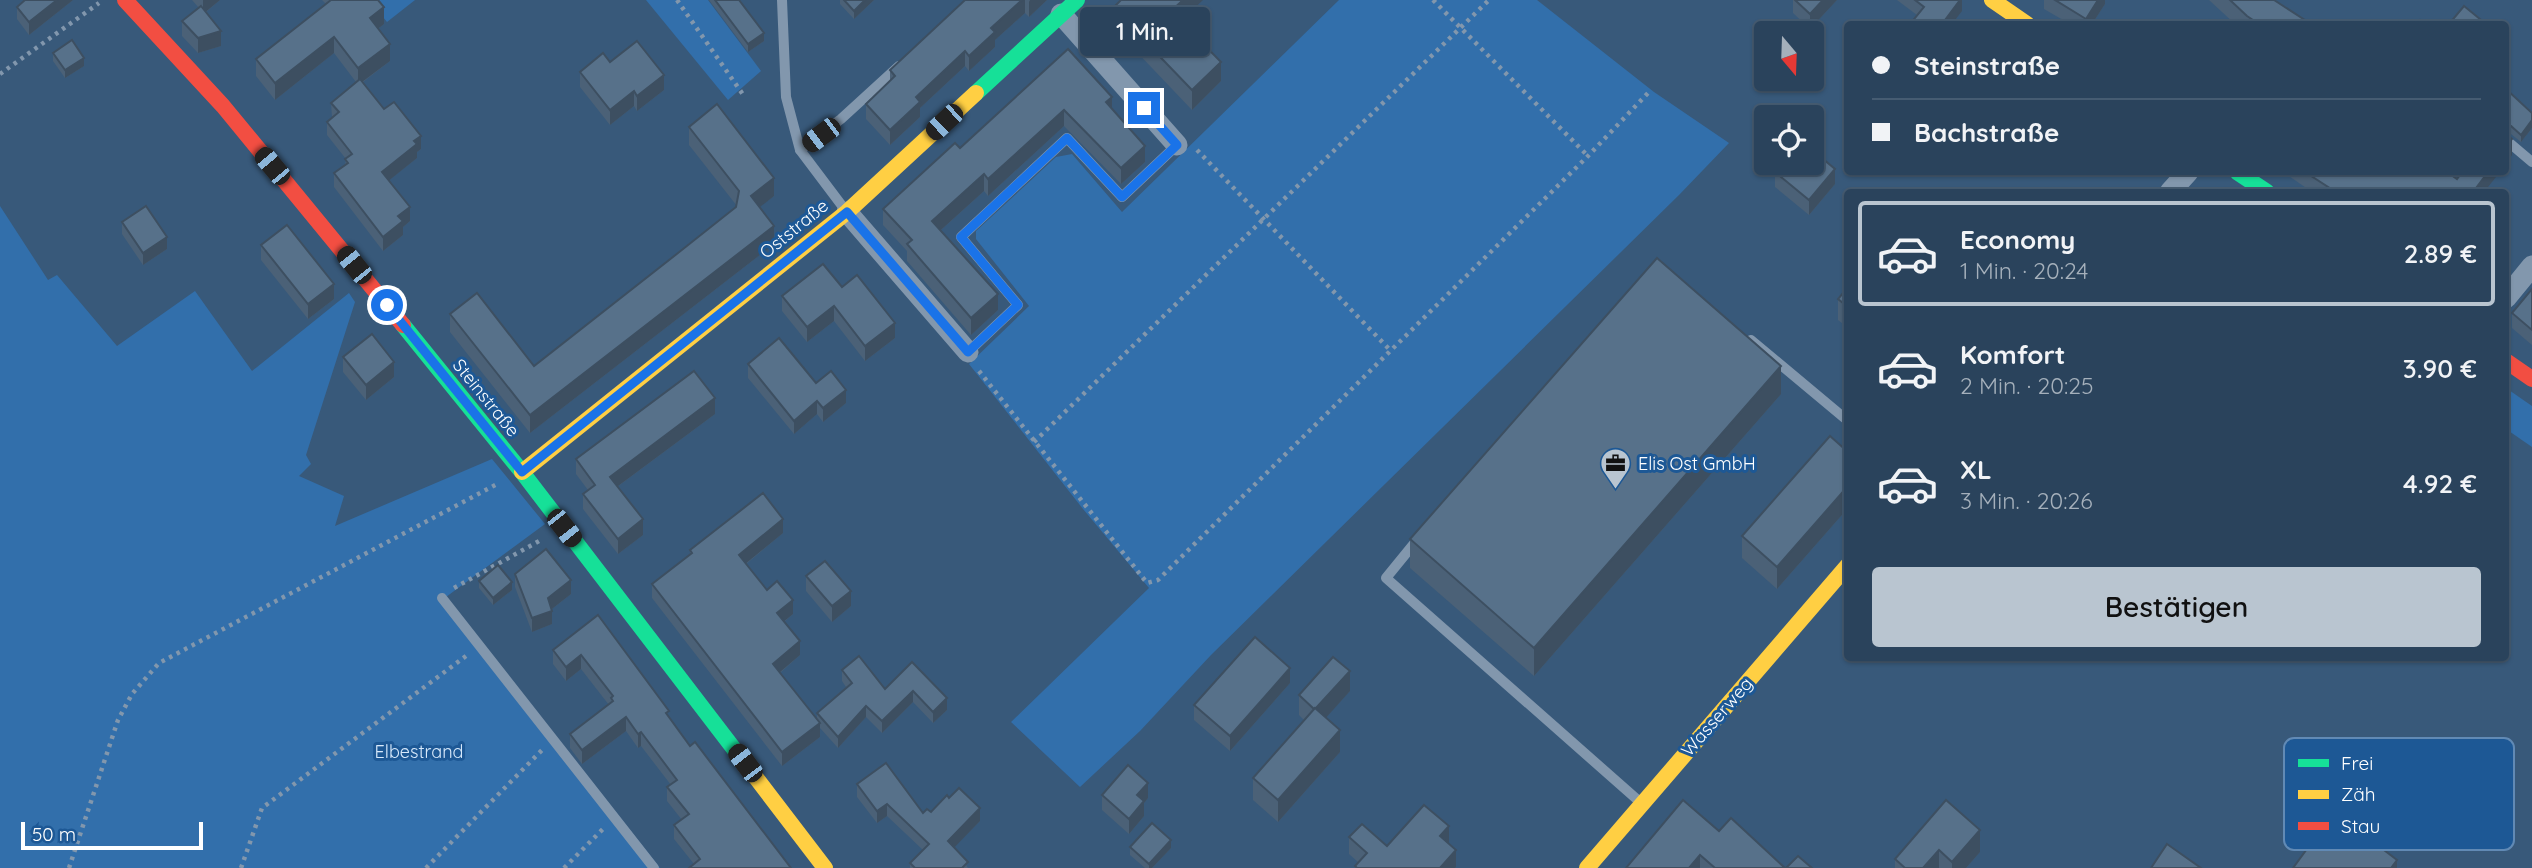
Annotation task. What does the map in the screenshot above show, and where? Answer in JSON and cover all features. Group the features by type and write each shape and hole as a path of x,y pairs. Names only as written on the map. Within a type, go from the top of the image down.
{"street":[{"name":"Steinstraße","path":"125,0 223,106 522,472 825,868"},
{"path":"1992,0 2024,21"},
{"name":"Oststraße","path":"522,472 847,212 1069,7"},
{"path":"1069,7 1177,145"},
{"path":"2173,189 2185,175"},
{"path":"2242,175 2263,189"},
{"path":"847,212 968,352"},
{"path":"2509,294 2532,267"},
{"path":"2509,363 2532,379"},
{"name":"Wasserweg","path":"1587,868 1844,570"}],"lane":[{"path":"782,0 786,97 800,150 847,212"},
{"path":"800,150 841,119 911,55"},
{"path":"968,352 1018,305 961,237 1067,138 1122,197 1177,145"},
{"path":"2509,143 2532,162"},
{"path":"1743,334 1844,418"},
{"path":"1417,541 1386,578 1642,804"},
{"path":"442,598 654,868"}],"path":[{"path":"0,74 104,0"},
{"path":"677,0 744,96"},
{"path":"1433,0 1588,156"},
{"path":"1034,442 1489,0"},
{"path":"968,352 971,361 1147,583 1158,580 1588,156 1648,93"},
{"path":"1177,145 1191,144 1391,351"},
{"path":"69,868 118,720 132,694 159,663 522,472"},
{"path":"442,598 564,528"},
{"path":"241,868 262,808 480,645"},
{"path":"426,868 553,740"},
{"path":"564,868 614,817"}],"green space":[{"path":"369,0 415,0 387,22"},
{"path":"646,0 708,0 761,71 728,100"},
{"path":"1339,0 1537,0 1654,92 1729,143 1211,655 1140,731 1080,787 1011,722 1149,588 969,364 1029,306 976,239 976,231 1056,157 1072,154 1122,212"},
{"name":"Elbestrand","path":"0,206 48,280 57,275 117,346 195,291 252,371 349,293 355,302 306,455 311,464 299,476 344,496 335,526 492,459 545,524 446,597 660,868 0,868"},
{"path":"2509,390 2532,406 2532,447 2509,431"}],"building":[{"path":"25,0 57,0 29,22 17,7"},
{"path":"331,0 378,0 384,7 370,18 390,44 358,68 334,37 275,83 256,59"},
{"path":"715,0 739,0 764,33 748,44"},
{"path":"844,0 865,0 854,11"},
{"path":"965,0 1022,0 991,28 995,32 969,56 965,51 916,97 920,102 890,130 866,104 895,76 890,70"},
{"path":"1121,0 1183,0 1171,11 1221,62 1192,90 1113,8"},
{"path":"1795,0 1823,0 1810,14"},
{"path":"1915,0 1960,0 1944,21 1912,21 1924,7"},
{"path":"2055,0 2098,0 2086,19"},
{"path":"2230,0 2274,0 2306,21 2254,21"},
{"path":"201,6 221,31 198,38 182,21"},
{"path":"2464,6 2482,21 2452,21"},
{"path":"72,40 84,58 65,70 53,53"},
{"path":"637,41 664,75 637,96 634,91 610,110 580,72 603,53 610,62"},
{"path":"1068,49 1112,97 1106,102 1145,146 1121,168 1064,110 988,179 984,174 932,221 998,294 971,318 907,244 912,240 883,209 955,143 960,148"},
{"path":"360,79 384,109 394,102 421,136 414,141 417,144 382,172 410,207 398,216 403,221 383,237 334,173 348,163 345,159 352,154 327,122 339,112 331,103"},
{"path":"2509,92 2532,113 2532,120 2521,135 2511,126"},
{"path":"717,104 774,178 751,196 774,226 530,415 450,314 477,293 534,366 678,253 736,207 739,191 689,127"},
{"path":"1824,160 1835,169 1809,200 1779,175 1824,175"},
{"path":"2310,175 2451,175 2457,179 2460,175 2486,175 2475,189 2331,189"},
{"path":"146,206 167,237 143,253 122,222"},
{"path":"287,225 334,284 308,304 261,245"},
{"path":"1657,258 1781,366 1534,648 1410,539"},
{"path":"823,264 842,287 857,275 895,323 865,346 834,306 807,327 782,296"},
{"path":"2532,289 2532,330 2512,313"},
{"path":"1844,292 1844,304 1838,299"},
{"path":"372,334 394,362 366,385 343,357"},
{"path":"779,338 816,383 831,371 846,390 823,408 817,401 794,421 748,364"},
{"path":"694,371 715,398 610,477 643,519 618,539 583,494 595,485 576,459"},
{"path":"1830,436 1844,448 1844,491 1777,567 1742,536"},
{"path":"763,493 783,519 739,555 767,590 777,581 793,600 777,613 800,641 773,664 820,723 782,752 652,584 692,553 690,550"},
{"path":"546,549 571,580 548,598 552,611 532,618 515,574"},
{"path":"825,561 851,591 832,606 806,576"},
{"path":"498,565 512,582 493,598 479,581"},
{"path":"598,615 669,711 666,713 690,746 695,742 791,868 689,868 700,859 674,825 689,814 667,787 677,780 641,732 638,734 626,717 582,750 570,734 613,701 613,696 581,655 566,667 553,650"},
{"path":"1255,637 1290,668 1230,736 1194,705"},
{"path":"859,656 885,689 912,662 947,698 933,712 913,691 882,721 866,706 838,737 817,713 852,683 842,670"},
{"path":"1333,657 1350,671 1314,709 1299,695"},
{"path":"1315,708 1340,730 1278,800 1253,778"},
{"path":"886,763 923,813 927,809 931,812 947,795 949,798 959,788 980,808 948,841 968,862 962,868 915,868 910,863 929,844 887,804 877,811 857,784"},
{"path":"1128,765 1148,783 1137,795 1144,801 1129,819 1102,795"},
{"path":"1683,800 1719,831 1731,818 1785,868 1715,868 1700,855 1689,868 1626,868"},
{"path":"1946,800 1980,830 1952,862 1939,850 1923,868 1905,868 1895,859"},
{"path":"1424,805 1449,826 1440,836 1456,850 1440,868 1355,866 1367,853 1349,837 1362,824 1387,846"},
{"path":"1152,823 1171,840 1149,864 1130,847"},
{"path":"2167,844 2201,868 2151,868"},
{"path":"2306,850 2384,850 2397,860 2391,868 2293,868"},
{"path":"1798,856 1812,868 1786,868"}],"traffic: fast":[{"path":"976,93 1077,0"},
{"path":"2242,175 2262,189"},
{"path":"403,325 522,472 744,762"}],"traffic: slow":[{"path":"1992,0 2023,21"},
{"path":"522,472 847,212 976,93"},
{"path":"1587,868 1844,570"},
{"path":"744,762 825,868"}],"traffic: jam":[{"path":"125,0 223,106 403,325"},
{"path":"2509,363 2532,379"}],"place":[{"name":"Elis Ost GmbH","path":"1615,491"}],"route":[{"path":"387,305 522,472 847,212 968,352 1018,305 961,237 1067,138 1122,197 1177,145 1144,108"}]}
